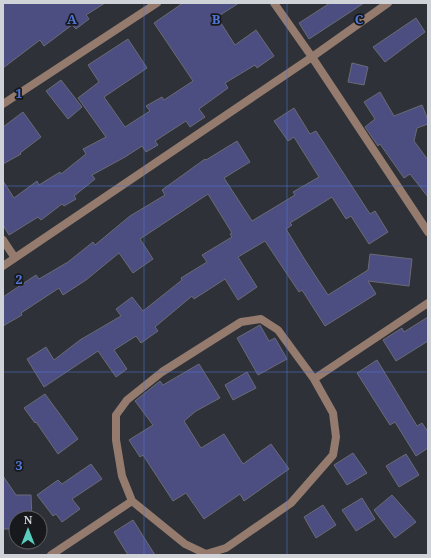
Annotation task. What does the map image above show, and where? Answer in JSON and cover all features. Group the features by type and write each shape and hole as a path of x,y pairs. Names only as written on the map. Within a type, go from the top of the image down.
{"street":[{"path":"3,104 157,3"},
{"path":"274,3 312,57 428,232"},
{"path":"3,266 312,57 388,3"},
{"path":"3,240 15,258"},
{"path":"314,379 428,303"},
{"path":"261,319 278,330 314,379 333,413 336,437 333,454 292,503 226,548 206,554 185,544 132,501 122,476 116,440 116,415 127,400 162,372 241,322 261,319"},
{"path":"51,555 132,501"}],"building":[{"path":"3,3 105,3 86,15 89,19 76,29 72,25 44,46 40,40 3,68"},
{"path":"183,3 239,3 217,17 235,45 256,30 274,56 257,68 255,65 225,83 228,88 199,109 205,117 190,127 186,121 155,141 158,145 146,152 142,146 92,175 95,179 74,196 76,199 64,206 62,204 41,220 38,217 9,235 3,225 3,181 14,198 37,181 39,185 60,172 61,174 86,154 83,149 106,137 78,98 99,82 88,65 128,39 147,68 104,97 125,127 150,111 146,106 162,97 164,100 193,81 154,23"},
{"path":"330,3 364,3 309,39 299,23"},
{"path":"416,18 425,32 385,62 373,47"},
{"path":"352,63 368,67 364,85 348,82"},
{"path":"61,80 82,107 68,119 46,91"},
{"path":"380,92 394,116 422,105 428,120 428,124 417,128 414,141 428,160 428,197 410,174 404,178 380,144 378,146 365,127 375,119 364,102"},
{"path":"294,108 310,134 316,131 370,214 375,211 388,232 369,244 351,216 346,219 332,197 290,223 292,225 286,229 305,260 328,295 368,270 370,254 412,259 409,286 368,281 376,294 325,326 302,290 299,292 265,241 238,257 257,287 238,300 225,279 194,299 192,296 155,327 158,331 141,343 136,336 114,350 127,369 116,377 98,351 44,387 27,359 46,347 54,360 80,340 121,316 116,309 132,297 143,311 182,280 181,278 207,262 202,255 232,237 230,234 232,233 208,194 140,239 153,259 133,273 119,253 86,280 63,295 59,288 21,313 22,315 3,326 3,297 36,275 39,279 68,262 93,242 95,245 130,216 165,195 162,190 205,159 206,160 237,141 250,162 224,178 252,221 295,195 293,192 319,177 294,137 288,141 274,121"},
{"path":"23,112 41,137 20,153 21,154 3,164 3,127"},
{"path":"428,317 428,341 396,361 383,340 402,328 404,332"},
{"path":"260,325 269,341 275,338 287,359 258,375 237,338"},
{"path":"377,360 417,426 422,423 428,432 428,448 416,456 395,422 390,425 357,373"},
{"path":"199,364 220,398 196,411 184,421 201,448 224,434 243,464 271,444 289,469 244,501 240,494 204,519 186,493 173,501 143,455 140,457 129,440 153,425 135,401 160,381 163,385"},
{"path":"247,372 256,388 233,400 225,385"},
{"path":"45,394 78,439 58,454 36,422 35,423 24,408"},
{"path":"353,453 367,473 347,485 334,465"},
{"path":"406,454 419,475 399,487 386,466"},
{"path":"91,464 102,479 72,499 80,509 62,522 56,514 53,516 37,495 58,480 62,484"},
{"path":"3,476 16,495 31,495 32,510 8,510 8,529 3,529"},
{"path":"392,495 416,522 395,538 374,510"},
{"path":"362,498 375,519 356,531 342,510"},
{"path":"323,505 336,525 316,538 304,517"},
{"path":"133,520 155,555 128,555 114,532"}]}
